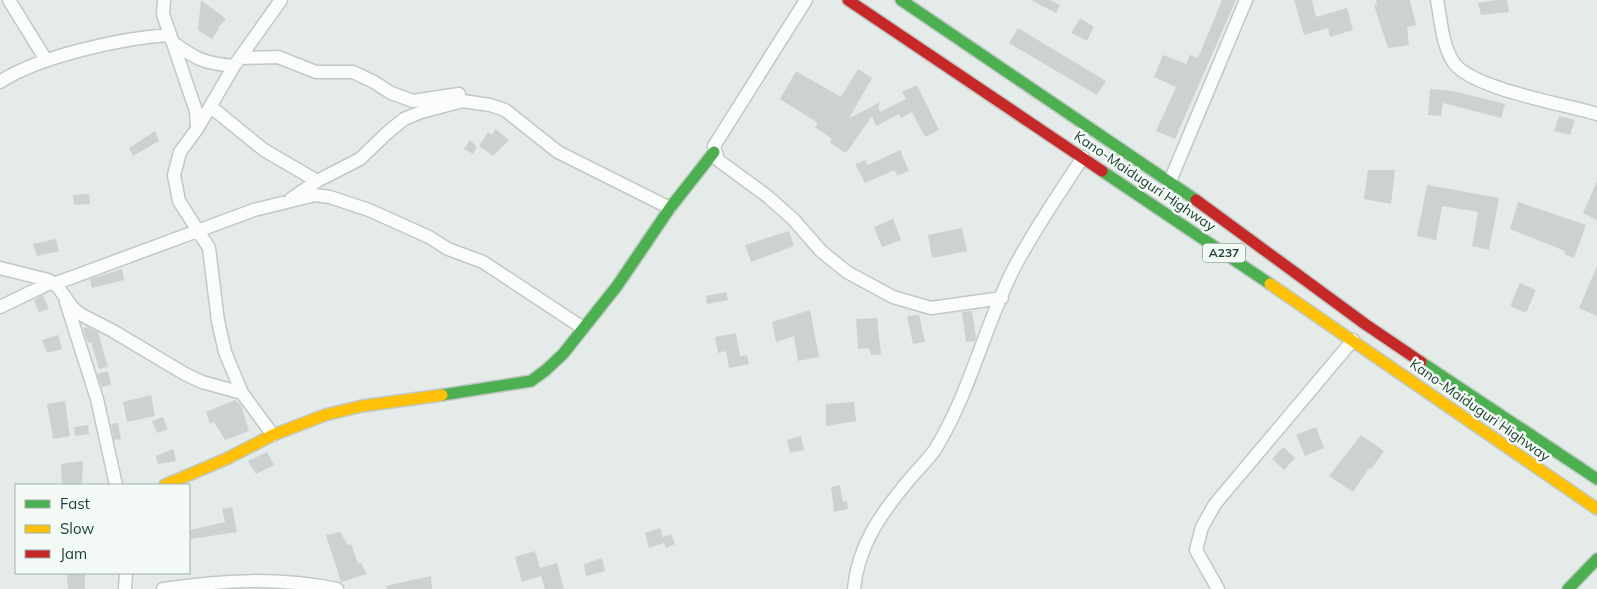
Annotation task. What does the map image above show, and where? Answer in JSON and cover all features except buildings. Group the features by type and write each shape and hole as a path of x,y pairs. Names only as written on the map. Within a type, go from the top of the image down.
{"main road":[{"name":"Kano-Maiduguri Highway","path":"848,0 1353,340 1597,509"},
{"name":"Kano-Maiduguri Highway","path":"901,0 1170,181 1365,324 1597,479"},
{"path":"167,484 226,459 273,434 326,415 362,406 495,388 531,380 546,370 563,354 617,286 670,208 714,152"},
{"path":"1568,589 1597,559"}],"street":[{"path":"9,0 46,60"},
{"path":"164,0 163,14 196,111 197,129"},
{"path":"273,434 242,393 225,352 209,248 197,232 179,201 174,175 180,152 197,129 236,62 281,0"},
{"path":"806,0 714,146 714,152 718,160 767,196 793,219 821,251 847,272 893,297 931,308 1002,298"},
{"path":"1170,181 1246,0"},
{"path":"1437,0 1446,44 1455,64 1482,83 1597,114"},
{"path":"0,82 23,68 46,60 139,37 171,38 198,60 211,64 278,57 316,72 353,72 391,93 413,101 463,94 474,102"},
{"path":"287,202 317,181 360,159 387,133 404,120 449,104 474,102 505,110 558,152 670,208"},
{"path":"210,107 264,150 317,181"},
{"path":"854,589 856,571 865,543 888,505 936,449 972,375 1013,272 1038,225 1083,158"},
{"path":"0,307 53,283 254,210 315,195 330,197 369,210 429,237 448,249 483,262 583,328"},
{"path":"0,268 53,283 80,314 113,330 185,374 202,382 242,393"},
{"path":"65,297 97,399 116,484"},
{"path":"1218,589 1196,550 1202,528 1215,504 1353,340"},
{"path":"125,589 126,574"},
{"path":"163,589 278,581 337,589"}],"traffic: fast":[{"path":"901,0 1196,200"},
{"path":"442,395 531,381 546,370 563,354 617,286 670,208 714,152"},
{"path":"1102,171 1270,284"},
{"path":"1421,362 1597,479"},
{"path":"1568,589 1597,559"}],"traffic: slow":[{"path":"1270,284 1597,509"},
{"path":"167,484 226,459 273,435 325,415 362,406 442,395"}],"traffic: jam":[{"path":"848,0 1102,171"},
{"path":"1196,200 1365,324 1421,362"}]}
